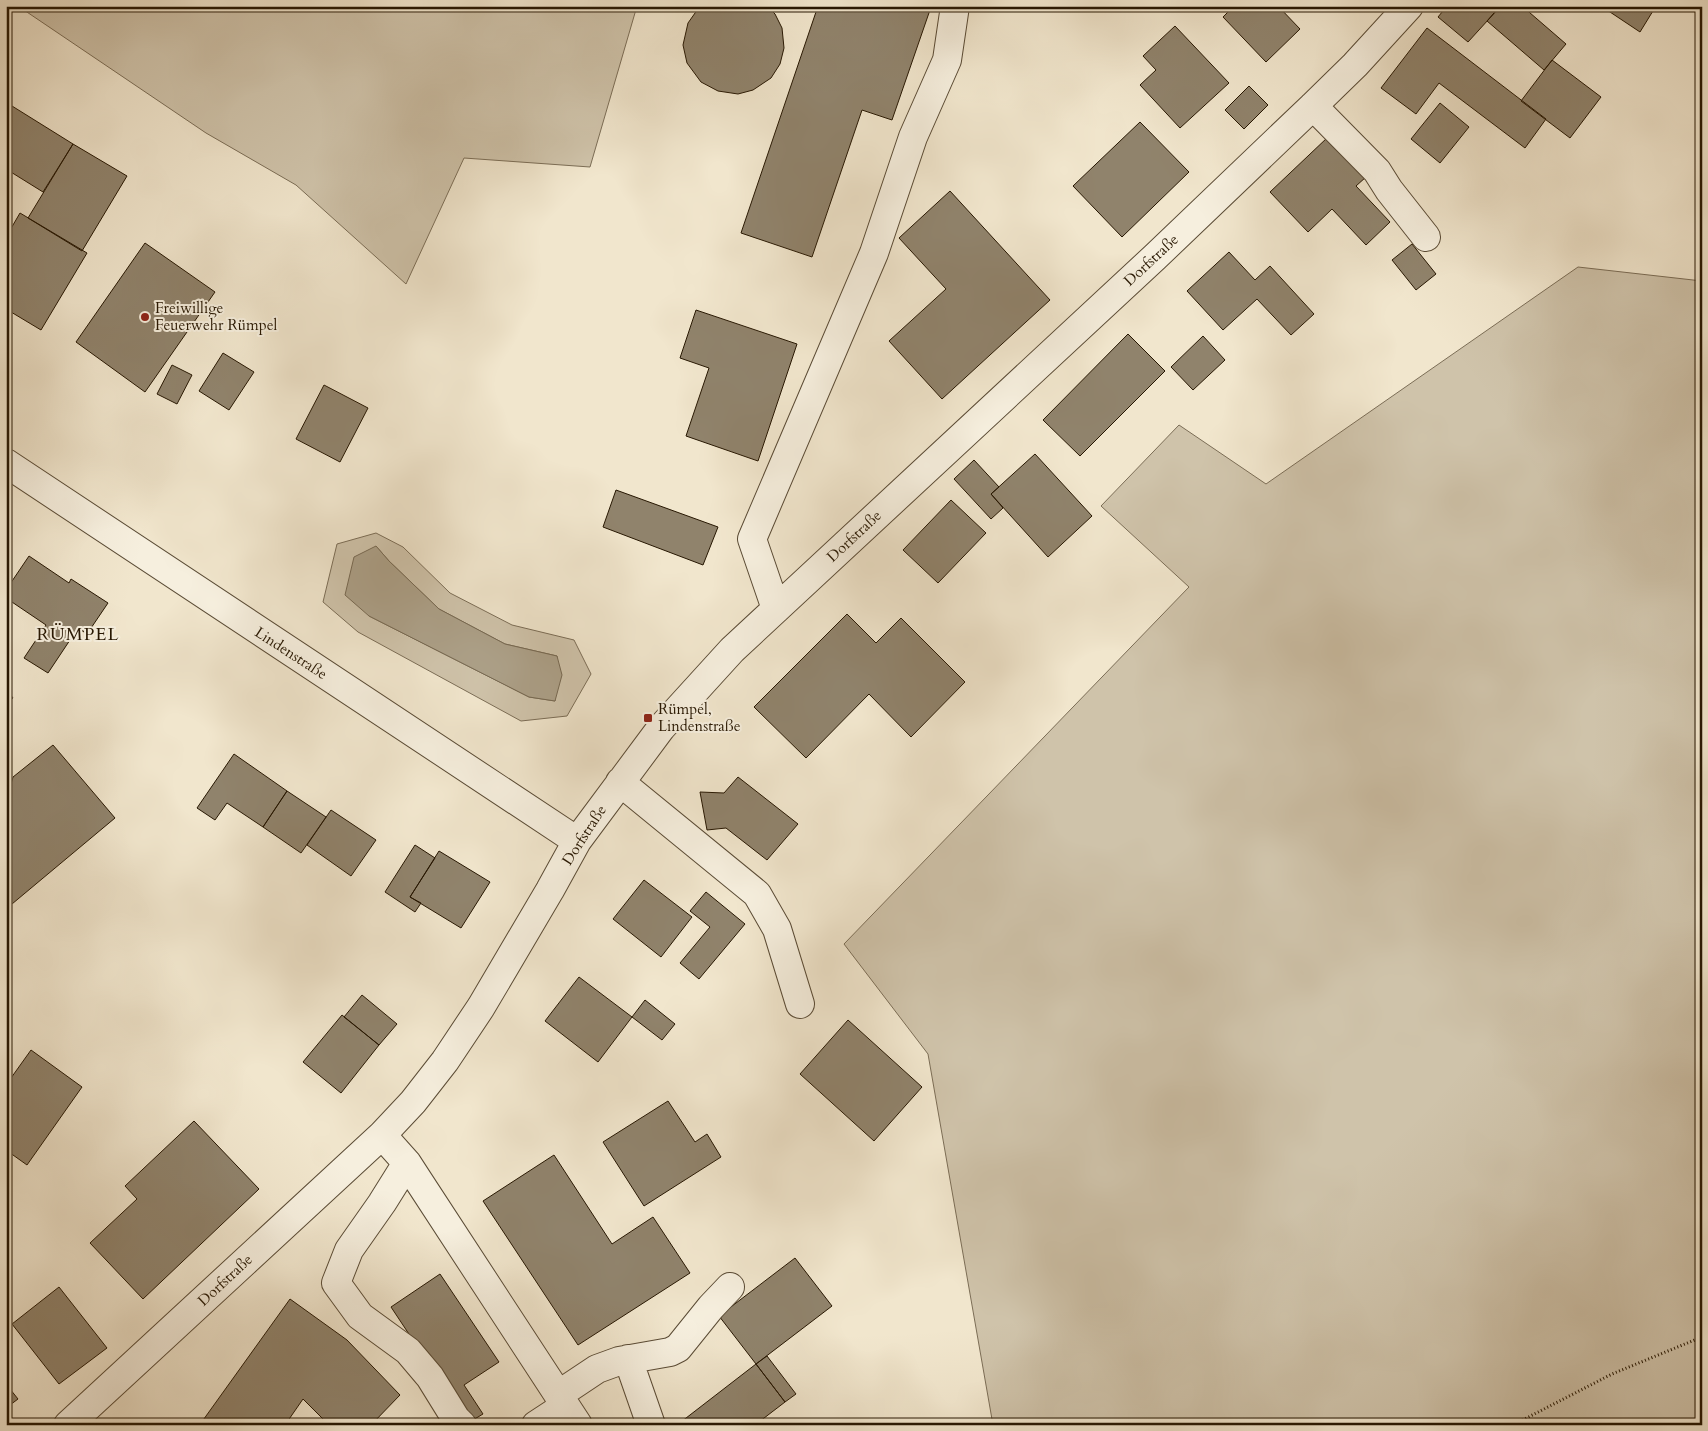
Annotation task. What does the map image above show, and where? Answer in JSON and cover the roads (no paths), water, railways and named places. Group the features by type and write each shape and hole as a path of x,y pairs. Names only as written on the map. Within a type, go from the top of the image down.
{"street":[{"path":"776,609 752,539 874,254 913,138 947,60 955,6"},
{"name":"Dorfstraße","path":"68,1425 382,1135 413,1102 455,1046 481,1007 577,841 661,728 732,650 1141,270 1314,106 1409,6"},
{"path":"1314,106 1377,171 1389,190 1426,237"},
{"name":"Lindenstraße","path":"6,463 577,841"},
{"path":"620,782 757,894 777,929 800,1004"},
{"path":"382,1135 407,1164 567,1408"},
{"path":"407,1164 349,1250 336,1283 360,1316 408,1351 430,1377 456,1419 462,1425"},
{"path":"536,1425 567,1408 597,1369 619,1361 670,1352 678,1348 711,1306 730,1287"},
{"path":"628,1360 651,1425"}],"place":[{"name":"Freiwillige Feuerwehr Rümpel","path":"145,317"},
{"name":"Rümpel, Lindenstraße","path":"648,718"}],"district":[{"name":"RÜMPEL","path":"78,634"}]}
